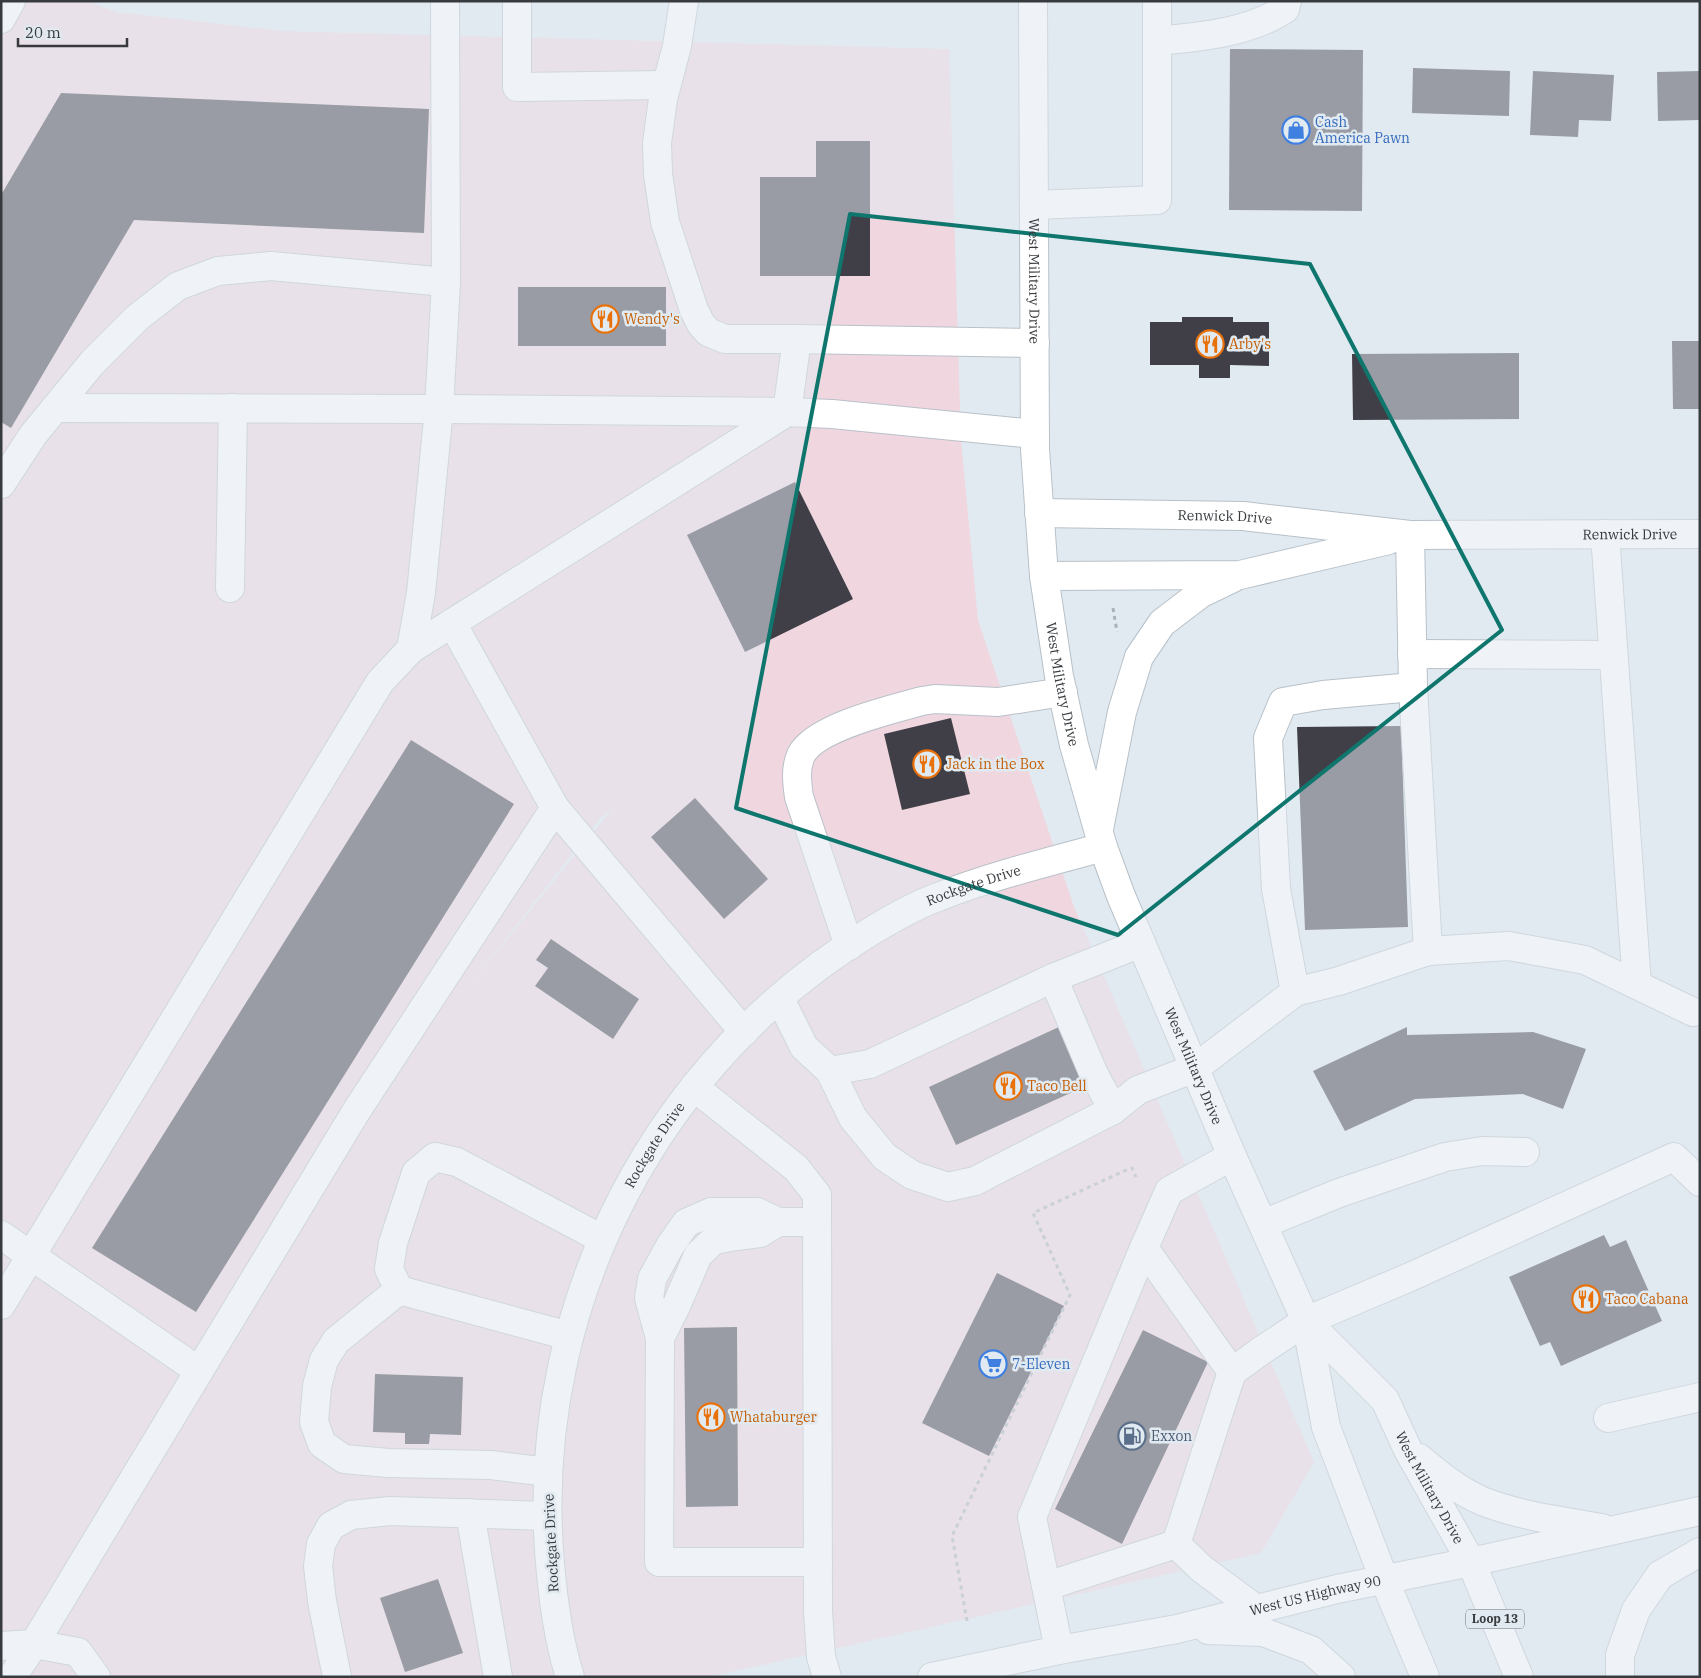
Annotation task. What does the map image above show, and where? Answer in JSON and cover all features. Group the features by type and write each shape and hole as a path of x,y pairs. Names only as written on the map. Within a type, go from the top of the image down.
{"main road":[{"path":"1,19 11,1"},
{"path":"411,649 421,593 439,409 446,282 445,1"},
{"path":"518,1 517,87 666,85"},
{"path":"684,1 678,46 666,85 657,142 665,222 694,310 701,324 708,332 725,339 1035,343"},
{"name":"West Military Drive","path":"1033,1 1035,434 1044,576 1063,692 1074,744 1101,838 1121,896 1232,1156 1306,1321 1326,1427 1384,1578 1425,1677"},
{"path":"1034,205 1157,200 1158,1"},
{"path":"1157,41 1202,37 1257,23 1285,9 1287,1"},
{"path":"1,484 33,435 92,363 138,317 178,286 218,271 271,266 446,282"},
{"path":"1,1305 380,682 411,649 787,412 797,339"},
{"path":"55,408 787,412 832,414 1035,434"},
{"path":"230,588 233,408"},
{"name":"Renwick Drive","path":"1040,512 1243,516 1410,535 1700,534"},
{"path":"1604,534 1637,985"},
{"path":"1410,535 1413,687 1428,951"},
{"name":"Renwick Drive","path":"1101,838 1122,712 1139,657 1162,623 1183,605 1200,594 1240,575 1410,535"},
{"name":"Renwick Drive","path":"1044,576 1240,575"},
{"path":"452,623 554,808 744,1032"},
{"path":"1412,654 1613,655"},
{"path":"1295,992 1276,889 1268,738 1283,702 1323,695 1413,687"},
{"path":"849,946 799,797 797,773 802,754 810,744 842,726 922,700 998,702 1063,692"},
{"path":"12,1677 34,1644 357,1110 554,808"},
{"name":"Rockgate Drive","path":"570,1677 563,1655 551,1586 547,1516 549,1446 559,1376 576,1308 602,1239 631,1180 668,1120 712,1064 761,1014 815,969 873,930 935,898 1101,838"},
{"path":"830,1070 870,1064 1053,978 1141,943"},
{"path":"780,999 804,1047 830,1070 853,1118 885,1157 912,1175 948,1187 975,1181 1113,1110 1138,1090 1195,1068 1295,992 1339,981 1428,951 1509,946 1584,960 1637,985 1698,1007"},
{"path":"1053,978 1093,1072 1113,1110"},
{"path":"694,1087 796,1168 817,1195 818,1611 821,1658 826,1677"},
{"path":"1263,1224 1329,1197 1445,1157 1482,1151 1525,1152"},
{"path":"1060,1650 1032,1517 1169,1191 1232,1156"},
{"path":"569,1336 399,1290 389,1269 393,1243 416,1173 435,1157 458,1162 602,1239"},
{"path":"1176,1544 1232,1372 1258,1352 1306,1321 1410,1277 1674,1157 1700,1182"},
{"path":"817,1222 778,1222 757,1212 711,1212 686,1223 670,1246 652,1279 649,1298 660,1338 659,1562 818,1562"},
{"path":"1,1235 199,1371"},
{"path":"1144,1248 1232,1372"},
{"path":"399,1290 336,1341 324,1360 317,1386 314,1422 322,1444 344,1459 388,1463 491,1465 548,1472"},
{"name":"West Military Drive","path":"1306,1321 1385,1400 1408,1450 1470,1562 1518,1677"},
{"path":"1608,1418 1700,1397"},
{"path":"1408,1450 1447,1481 1481,1500 1521,1513 1613,1530"},
{"path":"337,1677 322,1601 318,1566 321,1544 331,1526 351,1515 390,1511 547,1516"},
{"name":"West US Highway 90","path":"932,1677 1177,1628 1384,1578 1470,1562 1700,1511"},
{"path":"470,1513 498,1677"},
{"path":"1047,1586 1176,1544"},
{"path":"1176,1544 1202,1569 1256,1609"},
{"path":"1620,1677 1620,1655 1636,1610 1660,1576 1700,1552"},
{"path":"1177,1628 1263,1632 1311,1650 1341,1677"},
{"path":"1,1646 34,1644 78,1652 96,1677"}],"path":[{"path":"967,1621 952,1536 1070,1295 1033,1213 1124,1170 1132,1168 1136,1177"}],"highlighted area":[{"path":"850,214 1310,264 1502,630 1118,935 736,808"}],"shaded area":[{"path":"1,1 87,1 117,12 281,31 949,49 961,440 978,620 1074,907 1314,1462 1261,1553 708,1677 1,1677","holes":["612,809 454,1005 601,817"]}],"building":[{"name":"Cash America Pawn","path":"1230,49 1363,50 1362,211 1229,210"},
{"path":"1413,68 1510,71 1509,116 1412,113"},
{"path":"1533,71 1614,75 1611,121 1579,120 1578,137 1530,135"},
{"path":"1700,71 1700,120 1658,121 1657,72"},
{"path":"61,93 429,109 424,233 134,220 11,428 1,422 1,195"},
{"path":"816,141 870,141 870,276 760,276 760,177 816,177"},
{"path":"518,287 666,287 666,346 518,346"},
{"name":"Arby's","path":"1182,317 1233,317 1233,322 1269,322 1269,366 1230,365 1230,378 1199,378 1199,365 1150,365 1150,322 1182,322"},
{"path":"1672,341 1700,341 1700,409 1673,409"},
{"path":"1519,353 1519,419 1353,420 1352,354"},
{"path":"795,482 853,599 745,652 687,535"},
{"name":"Jack in the Box","path":"951,718 970,794 902,810 884,734"},
{"path":"1401,726 1408,927 1305,930 1297,727"},
{"path":"411,740 514,804 196,1312 92,1248"},
{"path":"695,798 768,879 724,919 651,837"},
{"path":"551,939 639,999 613,1039 535,986 548,968 536,960"},
{"name":"Taco Bell","path":"1061,1026 1088,1085 956,1145 929,1087"},
{"path":"1407,1027 1407,1035 1533,1032 1586,1049 1563,1109 1523,1094 1415,1099 1345,1131 1313,1071"},
{"name":"Taco Cabana","path":"1604,1235 1610,1247 1626,1240 1662,1321 1561,1366 1550,1342 1540,1346 1509,1277"},
{"name":"7-Eleven","path":"997,1273 1064,1306 989,1456 922,1423"},
{"name":"Whataburger","path":"737,1327 738,1506 686,1507 684,1328"},
{"name":"Exxon","path":"1143,1330 1208,1362 1122,1544 1055,1509"},
{"path":"375,1374 463,1377 461,1435 430,1434 429,1444 405,1444 405,1433 373,1432"},
{"path":"438,1579 463,1653 405,1672 380,1598"}],"place":[{"name":"Cash America Pawn","path":"1296,130"},
{"name":"Wendy's","path":"605,319"},
{"name":"Arby's","path":"1210,344"},
{"name":"Jack in the Box","path":"927,764"},
{"name":"Taco Bell","path":"1008,1086"},
{"name":"Taco Cabana","path":"1586,1299"},
{"name":"7-Eleven","path":"993,1364"},
{"name":"Whataburger","path":"711,1417"},
{"name":"Exxon","path":"1132,1436"}]}
